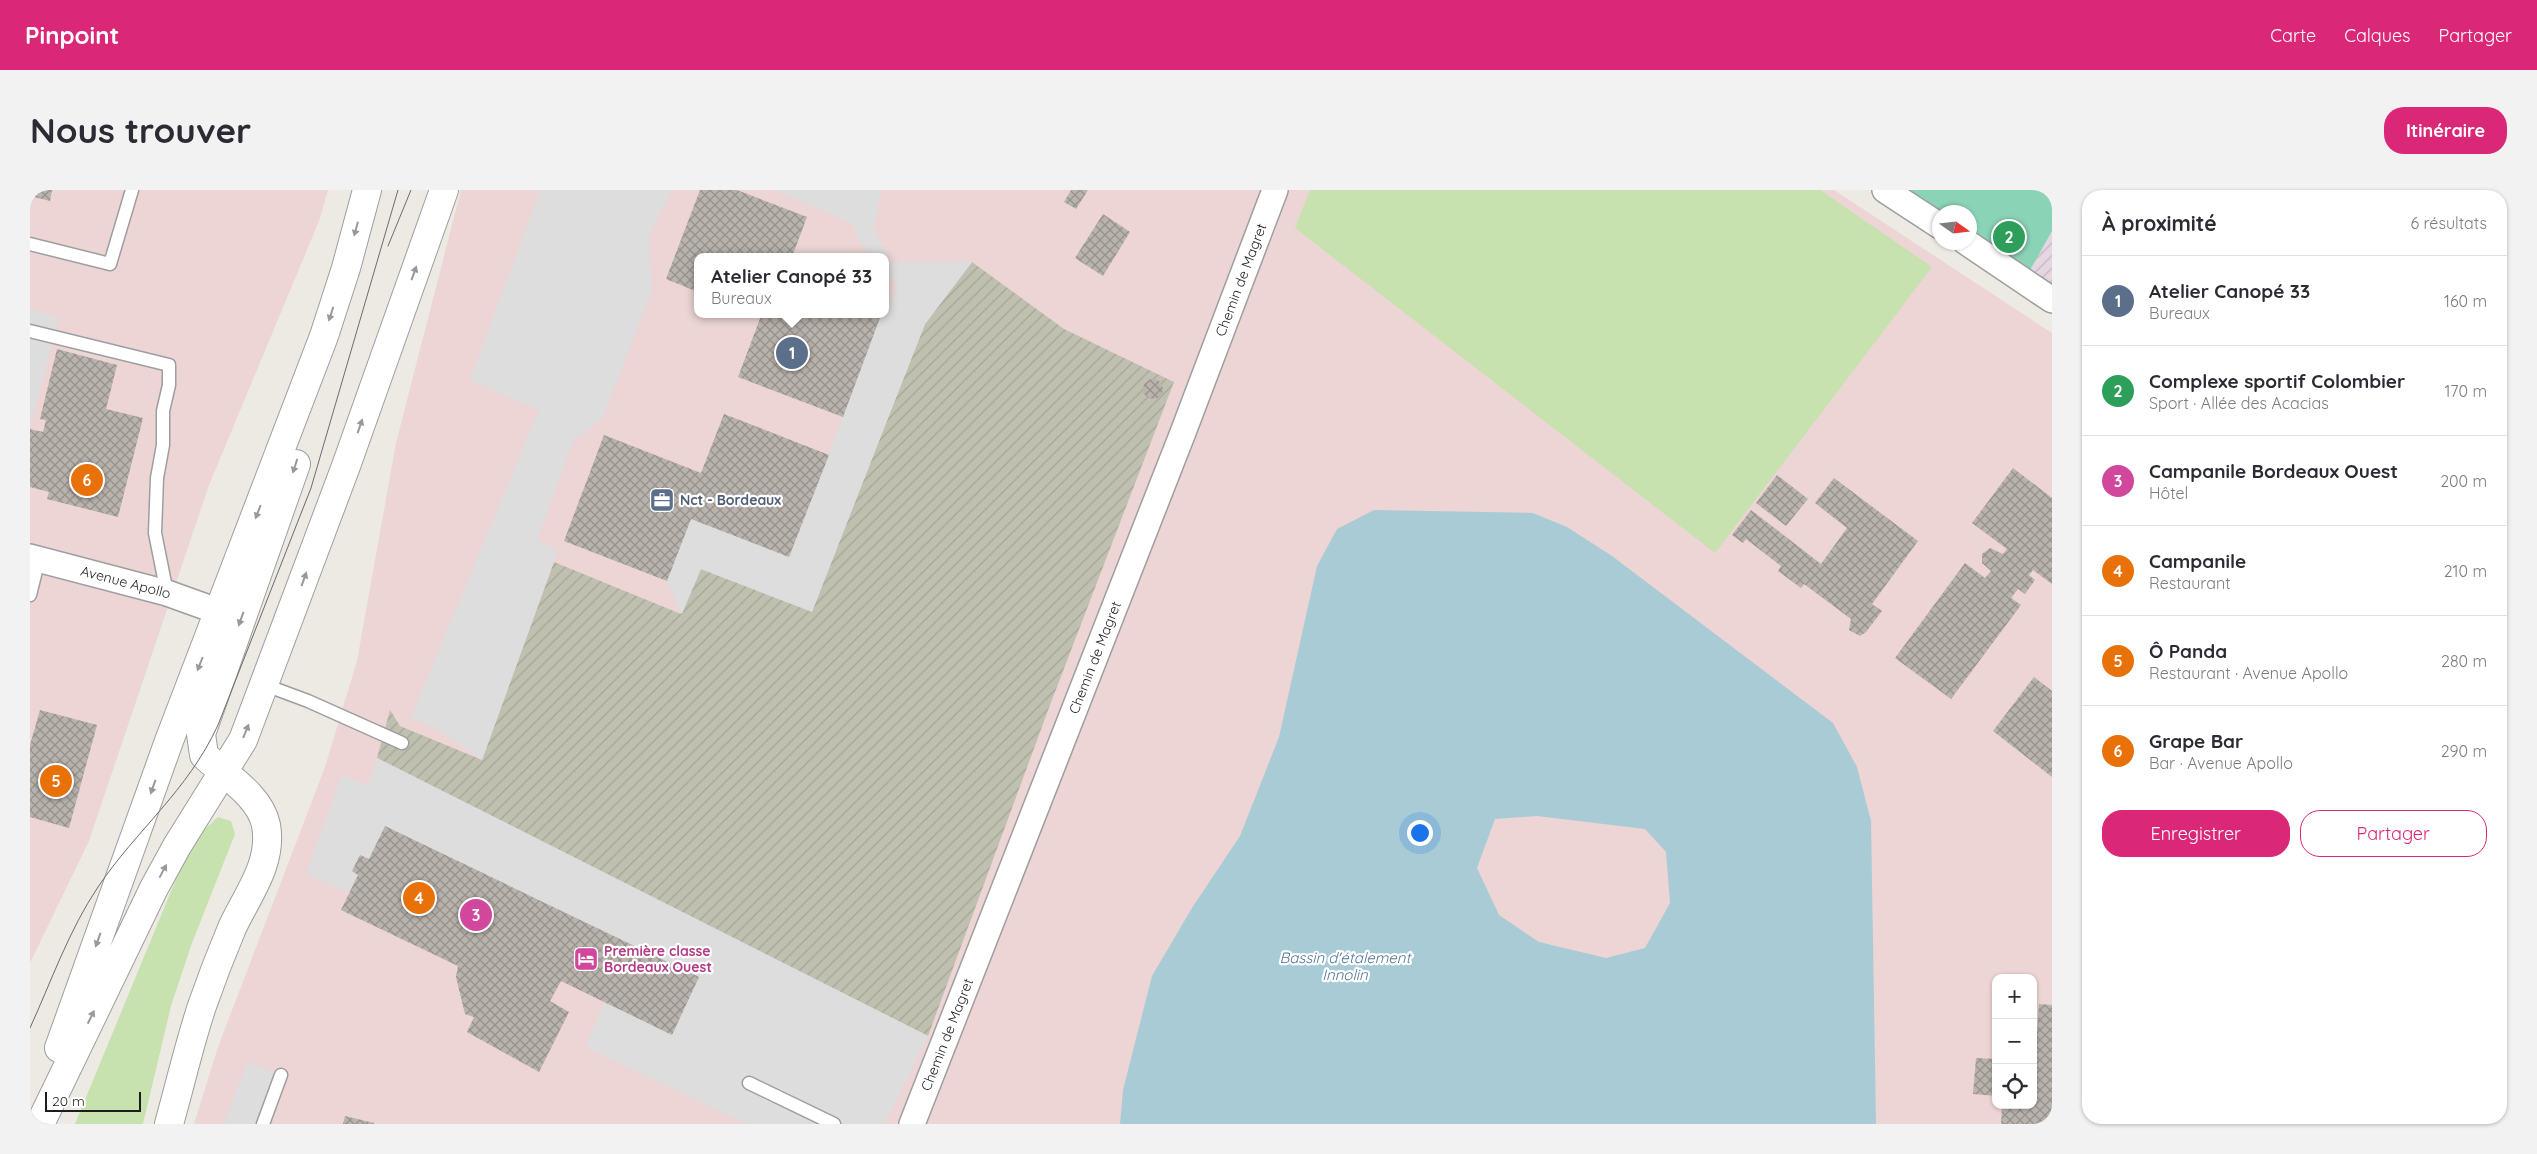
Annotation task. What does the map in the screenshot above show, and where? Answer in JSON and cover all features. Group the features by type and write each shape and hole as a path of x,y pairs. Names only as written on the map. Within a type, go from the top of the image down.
{"street":[{"path":"31,1124 170,741 293,418 346,268 366,190"},
{"path":"40,1124 154,888 177,846 243,740 265,685 444,190"},
{"name":"Chemin de Magret","path":"912,1124 1182,435 1275,190"},
{"path":"1885,190 1932,221"},
{"path":"1977,249 2052,300"},
{"path":"169,1124 205,998 226,941 258,877 267,850 266,825 262,813 250,798 204,755 201,734 297,459 293,418"},
{"name":"Avenue Apollo","path":"35,558 166,593 220,612"}],"lane":[{"path":"30,244 110,264 132,190"},
{"path":"30,331 169,365 169,386 163,411 163,445 157,478 155,533 166,593"},
{"path":"30,595 35,558"},
{"path":"265,685 308,701 402,743"},
{"path":"263,1124 281,1075"},
{"path":"749,1083 834,1124"}],"shaded area":[{"path":"30,190 328,190 319,221 209,485 89,841 30,963"},
{"path":"461,190 1834,190 2052,333 2052,1124 194,1124 218,1047 325,767 357,661 396,443"},
{"path":"540,190 672,190 649,236 652,291 602,419 573,441 537,540 558,550 482,760 446,735 411,717 539,410 470,380"},
{"path":"775,190 881,190 874,230 886,253 870,253 859,241 851,223"},
{"path":"2052,231 2052,291 2027,275"},
{"path":"889,258 891,262 972,262 925,324 812,612 701,569 682,614 667,581 691,519 790,557 880,318 889,318 889,303 898,287 889,276"},
{"path":"972,262 1064,329 1174,382 1050,705 928,1036 377,758 390,710 400,726 482,760 554,562 681,614 701,569 812,611 925,324"},
{"path":"30,309 59,317 32,421 30,420"},
{"path":"377,758 928,1036 884,1124 747,1124 585,1047 605,1002 672,1035 699,977 360,856 352,871 358,875 350,893 306,874 342,775 368,786"},
{"path":"247,1062 281,1075 263,1124 224,1124"}],"green space":[{"path":"1310,190 1820,190 1932,267 1715,553 1295,228"},
{"path":"1885,190 2052,190 2052,231 2024,281 1977,247 1977,205 1932,205 1932,209"},
{"path":"218,817 231,821 235,834 192,943 171,1006 143,1124 75,1124 186,855 203,831"}],"water":[{"name":"Bassin d'étalement Innolin","path":"1374,510 1533,513 1567,527 1612,556 1833,723 1857,767 1871,821 1876,1124 1120,1124 1123,1090 1152,976 1192,908 1240,836 1279,737 1317,566 1337,529","holes":["1537,816 1645,829 1666,852 1670,903 1645,948 1606,958 1539,942 1499,915 1477,868 1495,819"]}],"building":[{"path":"30,190 52,190 50,201 30,196"},
{"path":"700,190 737,190 807,217 794,253 694,253 694,290 666,279"},
{"path":"1071,190 1088,190 1076,209 1064,202"},
{"path":"1103,214 1130,232 1103,276 1075,258"},
{"path":"760,318 880,318 843,417 738,377"},
{"path":"57,349 117,365 106,409 143,418 118,517 47,499 49,492 30,487 30,429 43,432 46,420 40,419"},
{"path":"1153,379 1160,382 1163,389 1160,396 1153,399 1146,396 1143,389 1146,382"},
{"path":"724,414 829,455 789,557 691,519 667,581 564,541 604,435 701,473"},
{"path":"2013,468 2052,498 2052,584 2033,570 2029,575 2035,580 2025,594 2018,589 2011,598 2021,605 1951,699 1895,658 1965,563 1985,578 1991,571 1982,563 1982,554 1990,548 2003,554 2007,549 1972,523"},
{"path":"1777,475 1808,499 1786,526 1756,503"},
{"path":"1834,478 1918,541 1872,604 1882,611 1866,632 1860,636 1849,630 1851,619 1804,584 1801,588 1778,571 1781,566 1746,539 1743,543 1732,535 1751,510 1821,564 1847,528 1815,503"},
{"path":"2034,677 2052,691 2052,777 1993,731"},
{"path":"40,710 97,725 69,828 30,817 30,745"},
{"path":"385,826 699,977 672,1035 561,981 550,1001 569,1012 539,1072 467,1032 474,1017 465,1014 456,977 458,966 341,910 358,875 352,871 360,855 369,859"},
{"path":"2039,1004 2052,1005 2052,1124 2001,1124 2002,1109 2037,1109"},
{"path":"1976,1058 1992,1059 1992,1096 1973,1094"},
{"path":"345,1116 374,1123 374,1124 343,1124"}],"tram line":[{"path":"30,1028 69,938 98,887 192,770 206,749 218,725 311,488 398,190"},
{"path":"388,246 411,190"}],"place":[{"name":"Complexe sportif Colombier","path":"2009,237"},
{"name":"Atelier Canopé 33","path":"792,353"},
{"name":"Grape Bar","path":"87,480"},
{"name":"Nct - Bordeaux","path":"662,500"},
{"name":"Ô Panda","path":"56,781"},
{"name":"Campanile","path":"419,898"},
{"name":"Campanile Bordeaux Ouest","path":"476,915"},
{"name":"Première classe Bordeaux Ouest","path":"586,959"}]}
